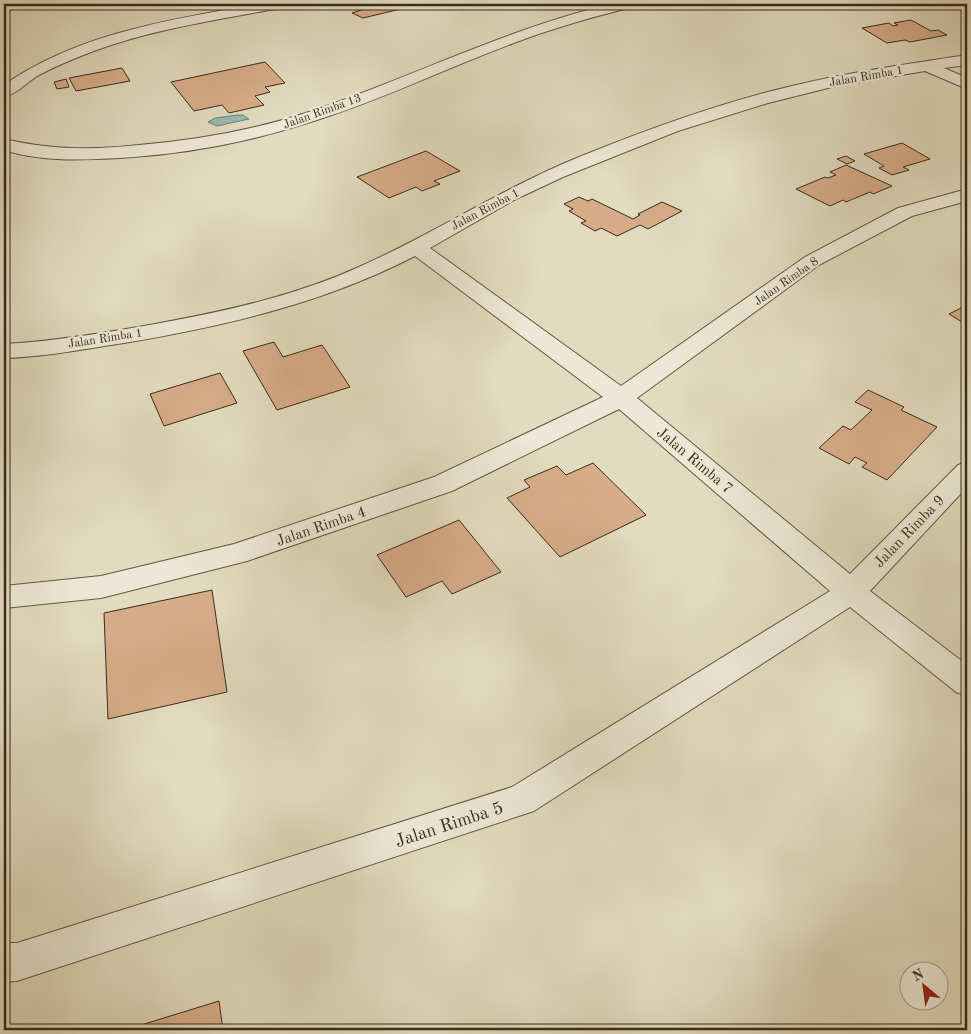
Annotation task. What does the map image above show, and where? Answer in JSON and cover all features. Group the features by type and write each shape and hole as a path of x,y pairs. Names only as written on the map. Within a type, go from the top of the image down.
{"street":[{"path":"4,92 52,62 132,34 280,4"},
{"name":"Jalan Rimba 13","path":"4,144 42,153 131,152 219,141 317,115 508,38 628,4"},
{"name":"Jalan Rimba 1","path":"4,351 115,337 195,323 256,309 324,288 366,272 416,247 488,206 552,174 643,138 792,91 879,73 967,60"},
{"path":"926,66 967,84"},
{"name":"Jalan Rimba 8","path":"621,398 812,261 906,212 967,195"},
{"name":"Jalan Rimba 7","path":"416,247 621,398 851,592 967,683"},
{"name":"Jalan Rimba 4","path":"4,597 101,587 238,554 443,484 621,398"},
{"name":"Jalan Rimba 9","path":"851,592 967,471"},
{"name":"Jalan Rimba 5","path":"4,963 17,962 522,800 851,592"}],"water":[{"path":"243,115 249,119 217,126 208,122 215,118"}],"building":[{"path":"363,4 403,4 399,5 405,8 363,18 352,13 370,7"},
{"path":"911,20 931,31 938,30 947,35 910,42 905,40 887,43 862,28 889,23 893,26 898,25 894,23"},
{"path":"265,62 285,83 265,87 270,92 255,96 264,105 229,113 222,105 194,111 171,82"},
{"path":"122,68 130,81 76,91 69,78"},
{"path":"66,79 69,87 57,89 54,82"},
{"path":"902,143 930,159 903,167 909,170 892,175 879,168 884,166 864,154"},
{"path":"426,151 460,171 434,181 440,184 422,191 416,187 389,198 357,177"},
{"path":"846,156 855,161 847,164 837,159"},
{"path":"846,165 892,186 873,194 870,192 846,202 843,200 830,206 796,189 825,177 828,178 836,175 830,172"},
{"path":"579,197 588,201 592,199 633,219 640,215 638,214 662,202 682,211 648,229 640,225 617,236 601,228 595,231 581,223 586,221 569,211 573,209 564,204"},
{"path":"967,305 967,325 949,314"},
{"path":"274,342 283,357 322,345 350,387 277,410 243,351"},
{"path":"220,373 237,403 164,426 150,394"},
{"path":"868,390 904,407 901,410 937,427 887,480 862,467 867,463 855,457 849,464 819,448 843,426 851,430 872,410 855,402"},
{"path":"593,463 646,515 560,557 507,498 530,487 524,480 557,466 566,475"},
{"path":"459,520 501,572 452,594 442,581 406,597 377,555"},
{"path":"212,590 227,692 108,719 104,613"},
{"path":"219,1001 223,1030 125,1030"}]}
